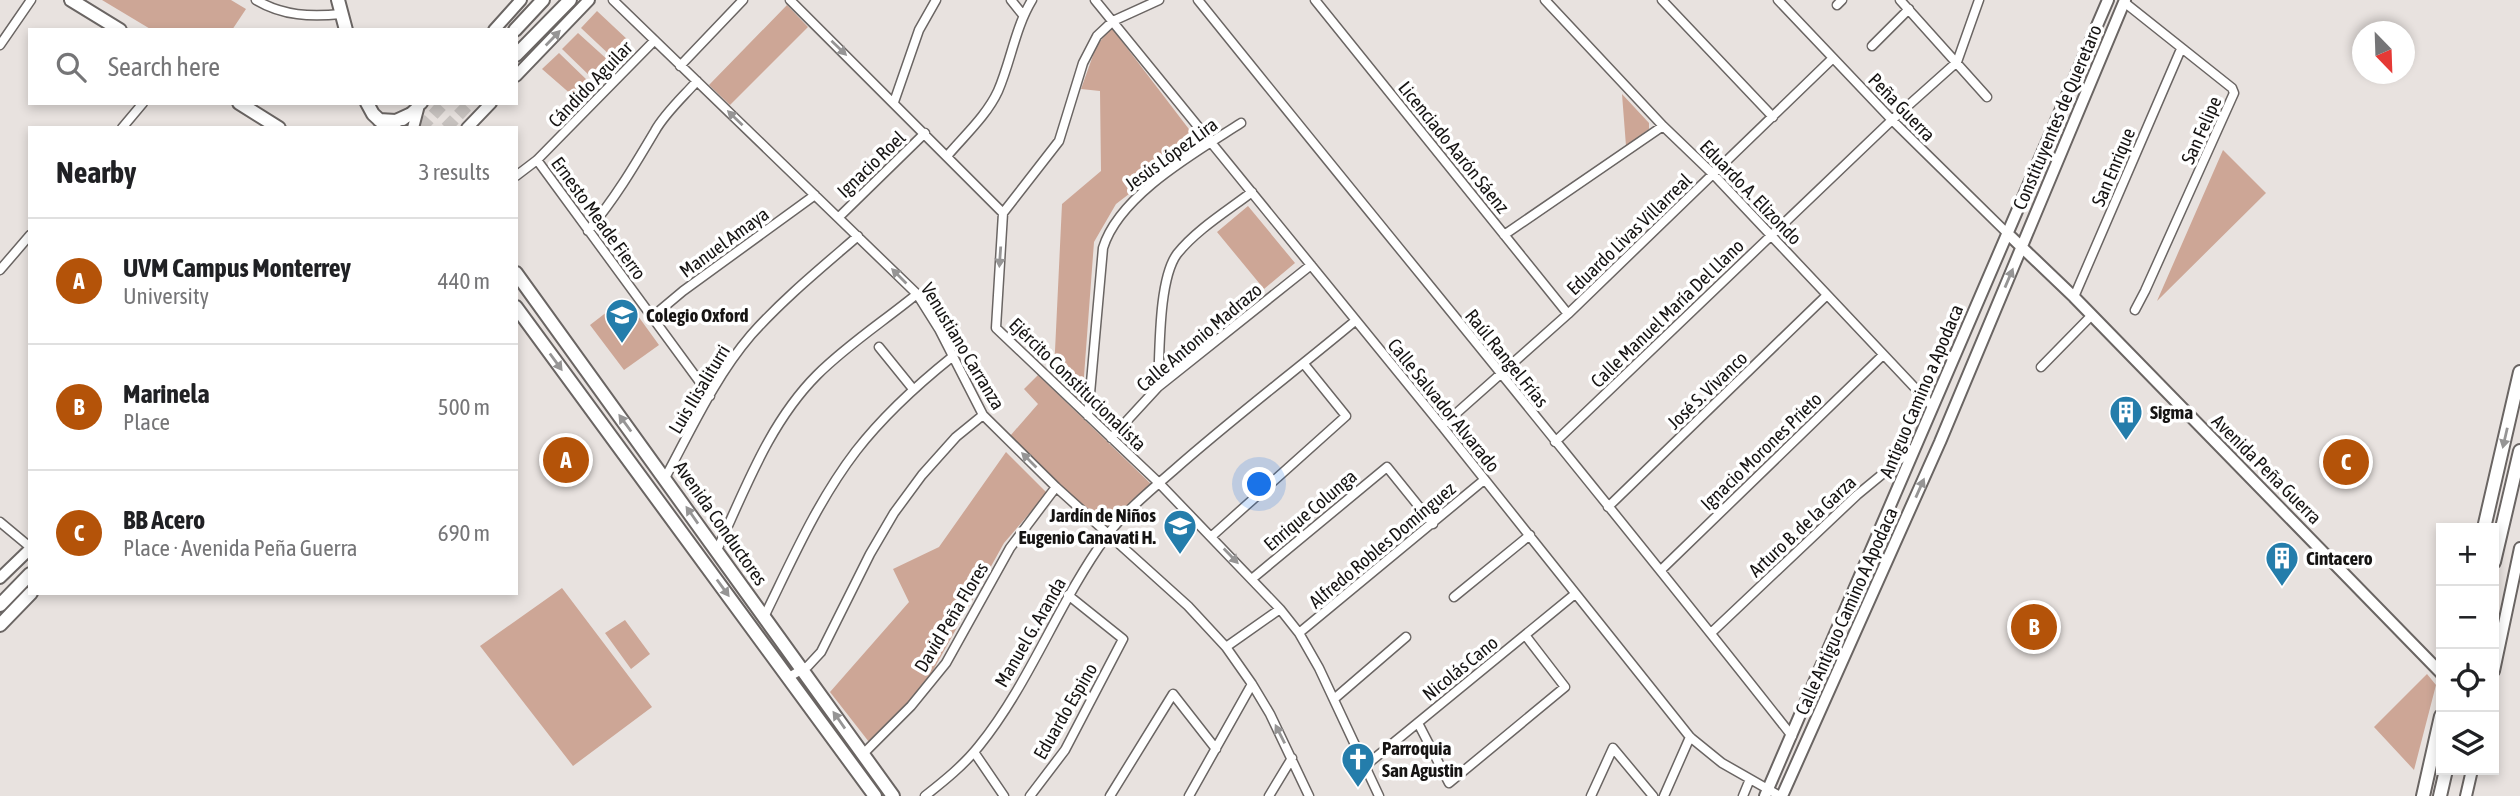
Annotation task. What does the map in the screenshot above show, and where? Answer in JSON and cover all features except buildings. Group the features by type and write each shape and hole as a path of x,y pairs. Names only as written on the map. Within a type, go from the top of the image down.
{"main road":[{"path":"71,0 117,28"},
{"path":"338,0 345,28"},
{"path":"516,28 544,0"},
{"path":"518,53 570,0"},
{"path":"242,105 276,126"},
{"path":"368,106 379,125 396,121 412,123"},
{"name":"Avenida Conductores","path":"518,276 894,795"},
{"name":"Avenida Conductores","path":"518,310 875,796"},
{"path":"2485,523 2520,372"},
{"path":"2499,541 2520,452"},
{"path":"0,605 28,576"},
{"path":"0,625 29,595"},
{"path":"2423,796 2436,738"},
{"path":"2440,796 2445,775"}],"street":[{"path":"0,45 31,0"},
{"path":"256,0 304,15 341,14"},
{"path":"496,28 521,0"},
{"path":"518,74 589,0"},
{"name":"Venustiano Carranza","path":"613,0 917,294 983,415 1056,487 1188,606 1226,647 1252,684 1309,796"},
{"path":"680,66 744,0"},
{"path":"790,0 948,155 1003,213 1059,141 1083,63 1097,36 1113,21 1159,0"},
{"path":"894,102 919,30 936,0"},
{"path":"1011,0 1023,15"},
{"path":"948,155 993,101 1023,15 1032,0"},
{"name":"Calle Salvador Alvarado","path":"1096,0 1530,535 1690,737 1707,752 1767,792 1781,796"},
{"name":"Raúl Rangel Frías","path":"1198,0 1661,570 1792,736"},
{"name":"Licenciado Aarón Sáenz","path":"1315,0 1568,314"},
{"name":"Eduardo A. Elizondo","path":"1545,0 1933,407"},
{"path":"1662,0 1773,117"},
{"name":"Peña Guerra","path":"1778,0 1892,120 2007,233"},
{"path":"1900,0 1987,97"},
{"path":"1957,62 1979,0"},
{"name":"Antiguo Camino a Apodaca","path":"1767,792 2108,0"},
{"name":"San Felipe","path":"2125,1 2232,88 2234,93 2135,310"},
{"name":"Constituyentes de Queretaro","path":"2022,246 2125,1"},
{"path":"1871,46 1909,9"},
{"name":"Cándido Aguilar","path":"518,174 537,160 654,41"},
{"name":"San Enrique","path":"2074,297 2181,49"},
{"name":"Eduardo Livas Villarreal","path":"1442,426 1568,314 1833,58"},
{"name":"Calle Manuel María Del Llano","path":"1555,442 1892,120 1957,62"},
{"path":"588,231 611,203 656,130 697,81"},
{"path":"124,126 141,105"},
{"path":"412,123 421,105"},
{"path":"469,126 489,105"},
{"name":"Jesús López Lira","path":"1088,416 1103,248 1109,230 1124,209 1138,197 1241,123"},
{"path":"1504,235 1663,126"},
{"name":"Ignacio Roel","path":"839,217 925,133"},
{"name":"Ernesto Meade Fierro","path":"537,160 710,396"},
{"path":"1158,387 1165,289 1170,266 1186,244 1252,192"},
{"name":"Manuel Amaya","path":"652,317 683,291 815,195"},
{"name":"Ejército Constitucionalista","path":"1003,213 996,328 1159,483 1280,608 1299,633 1334,699 1379,796"},
{"name":"Avenida Peña Guerra","path":"2007,233 2074,297 2436,668"},
{"name":"Luis Ilisaliturri","path":"666,478 710,396 750,336 858,236"},
{"path":"0,270 28,237"},
{"name":"Calle Antiguo Camino A Apodaca","path":"1781,796 1940,442 2022,246"},
{"name":"Calle Antonio Madrazo","path":"1111,438 1158,387 1311,265"},
{"path":"717,550 775,430 795,402 817,375 917,294"},
{"name":"José S. Vivanco","path":"1608,507 1826,296"},
{"path":"2041,367 2091,316"},
{"name":"Manuel G. Aranda","path":"925,796 974,752 992,730 1035,658 1068,595 1108,535 1159,483 1198,449 1355,321"},
{"path":"879,347 913,388"},
{"name":"Ignacio Morones Prieto","path":"1661,570 1883,355"},
{"path":"764,617 811,520 841,472 871,432 913,388 952,357"},
{"path":"1212,536 1346,416 1304,364"},
{"path":"789,677 816,660 894,513 940,453 983,415"},
{"name":"Arturo B. de la Garza","path":"1711,633 1857,495 1916,446"},
{"name":"Enrique Colunga","path":"1253,578 1387,467 1433,524"},
{"name":"Alfredo Robles Domínguez","path":"1299,633 1484,480"},
{"name":"David Peña Flores","path":"863,754 911,706 946,663 1010,548 1056,487"},
{"path":"0,522 28,546"},
{"path":"1454,597 1530,535"},
{"path":"2499,649 2520,548"},
{"path":"0,578 28,550"},
{"name":"Nicolás Cano","path":"1365,766 1575,594"},
{"name":"Eduardo Espino","path":"1030,796 1066,750 1123,639 1068,595"},
{"name":"Alfredo Robles Domínguez","path":"1226,647 1280,608"},
{"path":"1418,723 1449,783 1565,687 1525,635"},
{"path":"1334,699 1406,637"},
{"path":"1189,796 1252,684"},
{"path":"1110,796 1173,694 1216,749"},
{"path":"1664,796 1690,737"},
{"path":"1591,796 1613,748 1653,796"},
{"path":"974,752 1004,796"},
{"path":"1269,796 1292,758"},
{"path":"2466,796 2471,775"},
{"path":"1743,796 1750,779"}],"shaded area":[{"path":"102,0 231,0 246,9 233,28 149,28"},
{"path":"787,5 808,27 730,105 709,85"},
{"path":"597,11 629,41 613,58 581,28"},
{"path":"1111,27 1198,141 1116,204 1094,242 1082,403 1054,372 1062,204 1101,171 1100,91 1081,89 1096,47"},
{"path":"578,33 609,61 593,79 562,49"},
{"path":"559,53 588,81 573,96 542,69"},
{"path":"1622,94 1649,123 1649,129 1626,146"},
{"path":"2223,150 2266,193 2157,301"},
{"path":"1248,206 1295,263 1264,289 1217,232"},
{"path":"625,298 659,345 624,370 590,325"},
{"path":"1038,375 1151,484 1104,530 1010,436 1038,404 1024,389"},
{"path":"1006,452 1047,493 1004,543 925,685 869,742 830,692 909,602 893,569 939,547"},
{"path":"562,588 652,707 573,766 480,646"},
{"path":"625,620 650,654 631,669 605,633"},
{"path":"2427,674 2436,685 2414,770 2374,727"}],"tunnel":[{"path":"423,126 442,105"},
{"path":"448,126 468,105"}],"place":[{"name":"Colegio Oxford","path":"622,345"},
{"name":"Sigma","path":"2126,442"},
{"name":"UVM Campus Monterrey","path":"566,460"},
{"name":"BB Acero","path":"2346,462"},
{"name":"Jardín de Niños Eugenio Canavati H.","path":"1180,556"},
{"name":"Cintacero","path":"2282,588"},
{"name":"Marinela","path":"2034,627"},
{"name":"Parroquia San Agustin","path":"1358,789"}]}
